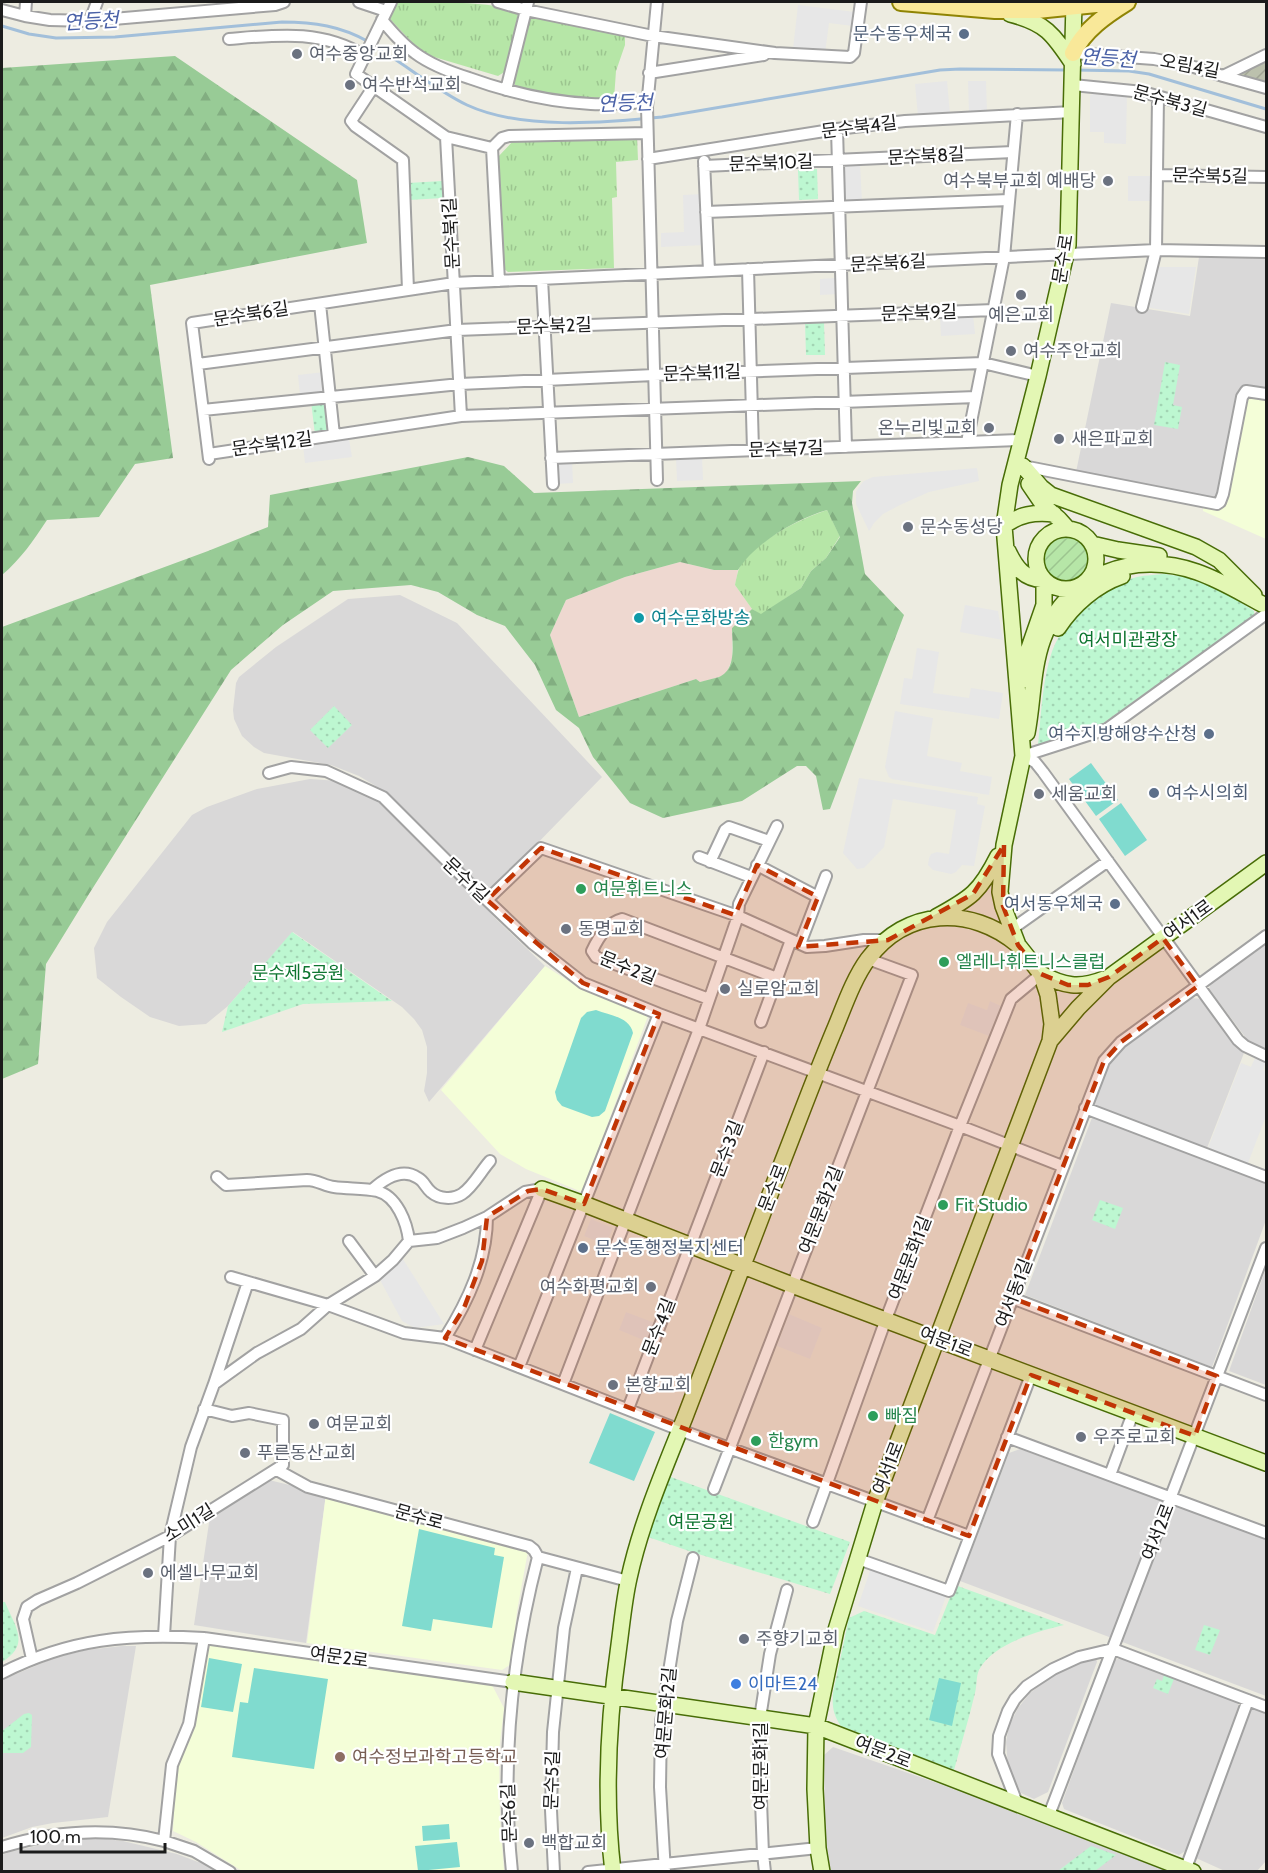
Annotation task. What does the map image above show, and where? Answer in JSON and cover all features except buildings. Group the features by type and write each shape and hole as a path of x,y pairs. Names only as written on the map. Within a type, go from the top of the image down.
{"main road":[{"path":"901,2 995,10 1037,10 1074,4 1116,2"},
{"path":"1073,59 1083,36 1102,19 1127,2"}],"street":[{"path":"26,2 26,16"},
{"path":"90,21 97,2"},
{"path":"2,10 50,20 90,21 275,5 284,2"},
{"path":"359,2 386,11 400,40 420,56 448,71 506,90 549,99 647,105"},
{"path":"498,2 527,6 653,36 775,53 851,57 854,53 861,2"},
{"path":"657,2 647,105 657,480"},
{"path":"1073,59 1074,4"},
{"path":"506,90 527,6"},
{"path":"995,10 1028,18 1042,26 1073,59"},
{"path":"386,11 356,74 446,137 492,148"},
{"path":"229,39 285,34 301,35 340,43 366,54"},
{"path":"649,72 775,53"},
{"name":"오림4길","path":"1073,59 1154,59 1223,76 1266,55"},
{"name":"문수로","path":"1023,434 1066,254 1073,59"},
{"path":"1223,76 1266,88"},
{"name":"문수북3길","path":"1072,85 1135,90 1266,127"},
{"path":"374,87 351,121 403,160 408,290"},
{"path":"1157,175 1158,97"},
{"name":"문수북4길","path":"648,159 837,129 905,121 1072,112"},
{"path":"967,442 1004,257 1017,114"},
{"name":"문수북10길","path":"837,129 842,265"},
{"path":"499,281 492,148 502,138 647,133"},
{"name":"문수북1길","path":"446,137 461,416"},
{"path":"704,150 709,271"},
{"name":"문수북8길","path":"839,160 1013,152"},
{"name":"문수북10길","path":"704,166 839,160"},
{"name":"문수북5길","path":"1142,307 1156,250 1157,175 1266,177"},
{"path":"706,212 1009,201"},
{"path":"1066,254 1156,250 1266,252"},
{"name":"문수북6길","path":"209,456 192,323 454,283 1066,254"},
{"path":"842,265 846,447"},
{"name":"문수북11길","path":"748,269 753,450"},
{"path":"542,279 553,484"},
{"name":"문수북12길","path":"209,456 334,435 320,304"},
{"name":"문수북9길","path":"843,316 994,310"},
{"path":"652,323 843,316"},
{"name":"문수북2길","path":"457,330 652,323"},
{"path":"198,364 457,330"},
{"path":"844,368 983,363 1038,376"},
{"name":"문수북11길","path":"654,375 844,368"},
{"path":"203,410 460,384 654,375"},
{"path":"1023,466 1217,504 1223,494 1242,397 1246,391 1250,390 1266,394"},
{"path":"845,402 976,397"},
{"name":"문수북11길","path":"655,409 845,402"},
{"path":"334,435 461,416 655,409"},
{"path":"1023,434 1023,466 1026,479 1049,510 1068,528 1082,533 1092,544 1095,564 1086,581 1054,615 1043,637 1036,662 1023,756 1004,845 1000,892 1018,945 1041,974 1075,986 1088,985 1109,977"},
{"path":"1023,434 1010,485 1005,537 1023,756"},
{"name":"문수북7길","path":"551,458 967,442 1023,434"},
{"path":"1023,466 1043,490 1051,495 1186,543 1219,560 1237,576 1265,609"},
{"path":"1010,485 1049,510"},
{"path":"1049,510 1028,513 1013,519 1005,537 1015,564 1021,572 1033,579 1069,588 1128,565 1150,564 1177,567 1214,579 1265,609"},
{"path":"1019,701 1028,651 1044,605 1044,580 1036,564 1038,546 1050,533 1068,528"},
{"path":"1092,544 1204,564 1233,580 1265,609"},
{"path":"1031,710 1054,633 1078,603 1116,579 1140,572 1177,567"},
{"path":"1023,756 1107,729 1265,609"},
{"path":"1023,756 1035,762 1043,772 1238,1040 1266,1056"},
{"name":"문수1길","path":"269,773 291,767 326,771 383,796 532,943 570,974 599,991 1011,1146"},
{"path":"563,1384 699,1029 738,916 738,907 777,826"},
{"path":"710,862 725,830 729,827 769,841"},
{"path":"934,918 967,898 981,886 1004,845"},
{"path":"487,900 541,848 738,916 807,947 864,940 888,940"},
{"path":"699,858 751,877"},
{"path":"1012,929 1108,861"},
{"name":"여서1로","path":"1109,977 1266,863"},
{"path":"757,865 818,897"},
{"path":"761,1022 777,978 818,897 826,876"},
{"name":"문수로","path":"613,1870 608,1824 608,1736 628,1581 645,1522 845,1004 868,959 888,940 919,921 934,918 971,920 999,930 1018,945"},
{"name":"문수2길","path":"709,999 596,957 592,951 602,933 620,919 777,978"},
{"name":"여서동1길","path":"927,1521 1099,1070 1108,1054 1121,1042 1266,936"},
{"name":"여문문화2길","path":"714,1490 912,975 868,959"},
{"name":"여서1로","path":"822,1872 818,1848 814,1765 816,1726 836,1630 875,1502 1050,1041 1051,1012 1041,974"},
{"name":"여문문화1길","path":"813,1522 886,1319 1011,999 1041,974"},
{"path":"1050,1041 1109,977"},
{"path":"519,1367 659,1014"},
{"name":"문수3길","path":"690,1245 764,1053"},
{"path":"1085,1108 1266,1177"},
{"path":"1011,1146 1062,1166"},
{"path":"372,1190 386,1179 406,1174 419,1178 433,1194 445,1198 456,1197 465,1192 490,1161"},
{"path":"217,1177 226,1185 316,1180 334,1187 383,1193 403,1218 409,1241"},
{"path":"214,1384 258,1353 301,1329 328,1305 375,1276 409,1241 442,1236 487,1217 525,1192 542,1189"},
{"path":"476,1350 542,1189"},
{"name":"여문1로","path":"542,1189 1266,1463"},
{"path":"445,1338 464,1308 482,1261 487,1238 487,1217"},
{"path":"349,1241 375,1276"},
{"name":"문수4길","path":"628,1409 690,1245"},
{"name":"여서2로","path":"1049,1815 1266,1248"},
{"path":"231,1277 328,1305 404,1333 445,1338 680,1430 969,1536"},
{"path":"165,1636 170,1536 183,1480 191,1447 248,1282"},
{"path":"1012,1298 1266,1395"},
{"path":"858,1559 949,1590 1031,1375"},
{"path":"204,1409 232,1416 249,1413 283,1420 284,1464 277,1470"},
{"path":"1110,1475 1133,1413"},
{"path":"1007,1437 1266,1533"},
{"name":"문수로","path":"277,1470 308,1487 529,1546 538,1557 628,1581"},
{"name":"소미1길","path":"32,1659 23,1619 27,1607 170,1536 277,1470"},
{"path":"513,1682 525,1605 538,1557"},
{"name":"여문문화2길","path":"664,1868 660,1787 661,1722 677,1622 693,1558"},
{"path":"557,1689 564,1628 577,1568"},
{"name":"여문문화1길","path":"765,1872 759,1748 760,1718 770,1654 787,1590"},
{"name":"여문2로","path":"2,1674 53,1651 84,1643 120,1638 165,1636 204,1638 816,1726 1190,1870"},
{"path":"164,1841 172,1765 189,1724 204,1638"},
{"path":"1017,1803 1002,1767 998,1749 999,1736 1011,1704 1028,1686 1053,1669 1079,1657 1113,1649 1266,1707"},
{"name":"문수6길","path":"512,1872 507,1780 513,1682"},
{"name":"문수5길","path":"554,1872 550,1810 557,1689"},
{"path":"1190,1870 1248,1700"},
{"path":"2,1847 47,1835 71,1833 141,1836 194,1851 230,1872"},
{"path":"588,1872 664,1868 818,1848"}],"highlighted area":[{"path":"1004,845 1003,906 1018,945 1041,974 1068,985 1088,985 1109,977 1163,938 1198,986 1121,1042 1104,1061 1012,1298 1217,1376 1195,1436 1031,1375 969,1536 445,1338 464,1308 482,1261 487,1217 528,1191 542,1189 584,1204 659,1014 583,983 487,900 541,848 735,915 757,865 818,897 798,947 888,940 973,894"}],"shaded area":[{"path":"798,5 855,12 853,26 829,23 825,53 793,49"},
{"path":"1266,59 1266,85 1242,79 1239,72"},
{"path":"947,81 950,114 918,116 915,84"},
{"path":"968,81 986,81 987,113 969,113"},
{"path":"1097,92 1127,92 1126,144 1104,143 1104,132 1090,132 1090,95"},
{"path":"860,163 862,202 851,203 843,196 842,169 847,164"},
{"path":"1128,176 1150,176 1150,201 1128,201"},
{"path":"702,194 705,245 661,247 661,233 684,232 683,195"},
{"path":"1199,257 1266,258 1266,391 1246,387 1240,391 1219,493 1212,498 1076,472 1111,303 1190,316"},
{"path":"1153,267 1196,267 1189,314 1144,307"},
{"path":"834,278 838,281 838,294 820,295 820,279"},
{"path":"973,315 975,334 941,336 940,317"},
{"path":"325,372 326,388 323,392 300,395 298,375"},
{"path":"1247,395 1266,397 1266,539 1203,511 1203,507 1223,508"},
{"path":"349,439 352,457 305,463 303,445"},
{"path":"702,456 703,480 677,481 676,457"},
{"path":"559,461 572,461 573,483 556,484 555,466"},
{"path":"977,468 979,481 929,492 900,505 883,514 869,531 856,504 856,492 859,487 864,481 873,477"},
{"path":"680,562 714,570 738,570 735,585 752,609 732,628 732,659 727,672 720,677 700,682 696,679 579,717 550,635 566,600 625,577"},
{"path":"400,595 457,623 602,777 493,889 484,891 392,799 374,785 359,776 331,765 264,753 242,736 234,719 236,683 239,677 276,647 348,599"},
{"path":"965,605 998,611 1003,640 960,632"},
{"path":"917,648 939,652 933,693 969,698 971,688 1003,693 999,719 900,704 904,678 912,679"},
{"path":"895,711 933,718 927,756 962,763 960,771 992,777 989,795 889,777 885,767"},
{"path":"1091,763 1118,800 1096,816 1069,779"},
{"path":"859,778 978,797 977,804 985,806 974,866 962,865 951,874 933,870 928,865 931,854 937,852 949,854 956,810 893,799 884,847 864,868 857,869 843,853"},
{"path":"310,779 339,781 381,801 545,966 429,1102 424,1091 427,1047 422,1030 414,1019 402,1007 293,932 228,1006 206,1024 179,1026 150,1017 97,978 94,948 107,922 192,815 207,807 257,789"},
{"path":"1121,803 1147,840 1125,856 1099,819"},
{"path":"1266,942 1266,1050 1249,1042 1209,989 1211,982"},
{"path":"545,966 578,987 648,1016 582,1192 526,1169 500,1154 441,1090"},
{"path":"1190,998 1203,999 1237,1047 1244,1053 1207,1148 1097,1109 1090,1099 1110,1056"},
{"path":"990,1001 1001,1006 989,1036 960,1025 968,1003 987,1010"},
{"path":"596,1010 628,1023 633,1033 605,1111 599,1116 592,1117 562,1106 555,1092 581,1018 587,1012"},
{"path":"1255,1058 1266,1062 1263,1070 1266,1071 1266,1116 1248,1163 1208,1148 1241,1063 1251,1067"},
{"path":"1093,1115 1266,1180 1266,1220 1212,1367 1025,1295"},
{"path":"591,1219 613,1228 606,1245 584,1236"},
{"path":"401,1256 444,1324 415,1328 402,1321 379,1278"},
{"path":"1266,1268 1266,1385 1229,1371"},
{"path":"626,1312 655,1323 648,1342 619,1330"},
{"path":"789,1314 822,1328 810,1359 777,1346"},
{"path":"610,1413 655,1432 634,1481 589,1463"},
{"path":"1020,1449 1266,1537 1266,1696 960,1581 1009,1453"},
{"path":"269,1480 326,1494 306,1643 194,1625 210,1516"},
{"path":"326,1494 528,1551 517,1611 511,1664 502,1670 307,1643"},
{"path":"419,1529 495,1548 494,1555 504,1557 492,1628 433,1619 431,1631 402,1626"},
{"path":"871,1568 947,1594 933,1632 858,1606"},
{"name":"여수정보과학고등학교","path":"209,1645 492,1685 504,1708 499,1751 500,1819 504,1871 242,1871 196,1842 173,1831 178,1762 192,1732"},
{"path":"136,1646 108,1817 32,1827 2,1838 2,1680 54,1658 86,1650"},
{"path":"209,1658 242,1664 233,1712 201,1707"},
{"path":"1083,1658 1096,1658 1097,1662 1048,1792 1034,1799 1021,1793 1008,1767 1006,1742 1009,1726 1018,1708 1030,1693 1064,1667"},
{"path":"1121,1658 1237,1699 1239,1707 1187,1850 1179,1855 1064,1809 1062,1803 1114,1660"},
{"path":"254,1668 328,1679 314,1769 232,1757 240,1702 248,1703"},
{"path":"939,1678 961,1683 952,1726 929,1720"},
{"path":"1251,1705 1266,1711 1266,1861 1257,1871 1227,1872 1196,1858"},
{"path":"833,1747 940,1784 1167,1871 831,1871 825,1833 824,1755"},
{"path":"449,1824 450,1839 423,1841 422,1826"},
{"path":"97,1838 123,1841 177,1854 198,1862 206,1862 220,1872 2,1872 2,1855 10,1852 58,1841"},
{"path":"457,1842 460,1867 418,1871 415,1846"}],"green space":[{"path":"396,2 480,4 510,9 518,14 506,71 498,76 424,54 390,19"},
{"path":"534,14 625,33 625,45 616,71 614,99 574,98 516,87 513,80 527,18"},
{"path":"175,56 357,180 367,243 150,285 173,458 135,464 99,517 47,520 21,556 2,575 2,68"},
{"path":"637,136 638,160 616,162 617,197 612,198 614,268 508,272 503,268 497,158 513,141"},
{"path":"817,169 818,199 799,200 798,170"},
{"path":"442,181 443,198 409,200 408,183"},
{"path":"824,322 825,355 806,355 805,323"},
{"path":"1165,362 1180,365 1173,405 1182,407 1178,429 1154,425"},
{"path":"311,401 328,402 331,430 315,435"},
{"path":"468,457 504,466 534,493 861,481 853,491 852,503 865,574 904,615 830,809 823,810 816,776 806,766 797,766 742,801 663,818 630,803 593,757 579,728 556,710 535,665 505,626 477,615 438,592 411,585 333,591 283,625 231,670 46,964 38,1064 2,1079 2,627 268,527 270,495","holes":["827,510 840,537 826,558 811,571 801,588 761,614 752,609 732,628 732,656 725,673 700,682 696,679 579,717 550,635 566,600 625,577 680,562 714,570 738,570 766,541 803,519"]},
{"path":"827,510 840,536 826,558 811,571 801,588 761,615 752,609 735,585 743,562 773,536"},
{"path":"1066,535 1082,542 1089,558 1082,574 1066,581 1050,574 1043,558 1050,542"},
{"name":"여서미관광장","path":"1164,574 1212,584 1254,611 1254,616 1099,726 1038,745 1047,669 1055,644 1063,630 1083,607 1108,588 1137,577"},
{"path":"334,706 352,725 328,748 310,730"},
{"name":"문수제5공원","path":"292,932 392,1001 303,1004 222,1032 228,1006"},
{"path":"1100,1200 1123,1208 1115,1229 1092,1220"},
{"name":"여문공원","path":"668,1476 850,1542 830,1594 648,1537"},
{"path":"955,1585 1064,1625 1017,1640 985,1661 978,1672 973,1703 954,1770 841,1726 835,1714 833,1693 849,1618 864,1611 935,1635"},
{"path":"2,1602 5,1602 16,1627 18,1642 16,1649 2,1662"},
{"path":"1204,1625 1220,1630 1210,1655 1195,1650"},
{"path":"1164,1675 1174,1679 1168,1694 1153,1688 1157,1679 1162,1681"},
{"path":"24,1714 32,1715 31,1747 23,1753 2,1753 2,1731"},
{"path":"1091,1846 1116,1855 1095,1871 1058,1871"}],"waterway":[{"name":"연등천","path":"2,26 29,34 56,38 115,37 294,22 338,29 369,42"},
{"name":"연등천","path":"374,46 443,92 467,105 488,113 512,118 563,123 662,117 940,70 1067,70"},
{"name":"연등천","path":"1076,70 1129,71 1149,74 1266,109"}],"place":[{"name":"문수동우체국","path":"964,34"},
{"name":"여수중앙교회","path":"297,54"},
{"name":"여수반석교회","path":"350,85"},
{"name":"여수북부교회 예배당","path":"1108,181"},
{"name":"예은교회","path":"1021,295"},
{"name":"여수주안교회","path":"1011,351"},
{"name":"온누리빛교회","path":"989,428"},
{"name":"새은파교회","path":"1059,439"},
{"name":"문수동성당","path":"908,527"},
{"name":"여수문화방송","path":"639,618"},
{"name":"여수지방해양수산청","path":"1209,734"},
{"name":"여수시의회","path":"1154,793"},
{"name":"세움교회","path":"1039,794"},
{"name":"여문휘트니스","path":"581,889"},
{"name":"여서동우체국","path":"1115,904"},
{"name":"동명교회","path":"566,929"},
{"name":"엘레나휘트니스클럽","path":"944,962"},
{"name":"실로암교회","path":"725,989"},
{"name":"Fit Studio","path":"943,1205"},
{"name":"문수동행정복지센터","path":"583,1248"},
{"name":"여수화평교회","path":"651,1287"},
{"name":"본향교회","path":"613,1385"},
{"name":"빠짐","path":"873,1416"},
{"name":"여문교회","path":"314,1424"},
{"name":"우주로교회","path":"1081,1437"},
{"name":"한gym","path":"756,1441"},
{"name":"푸른동산교회","path":"245,1453"},
{"name":"에셀나무교회","path":"148,1573"},
{"name":"주향기교회","path":"744,1639"},
{"name":"이마트24","path":"736,1684"},
{"name":"여수정보과학고등학교","path":"340,1757"},
{"name":"백합교회","path":"529,1843"}]}
